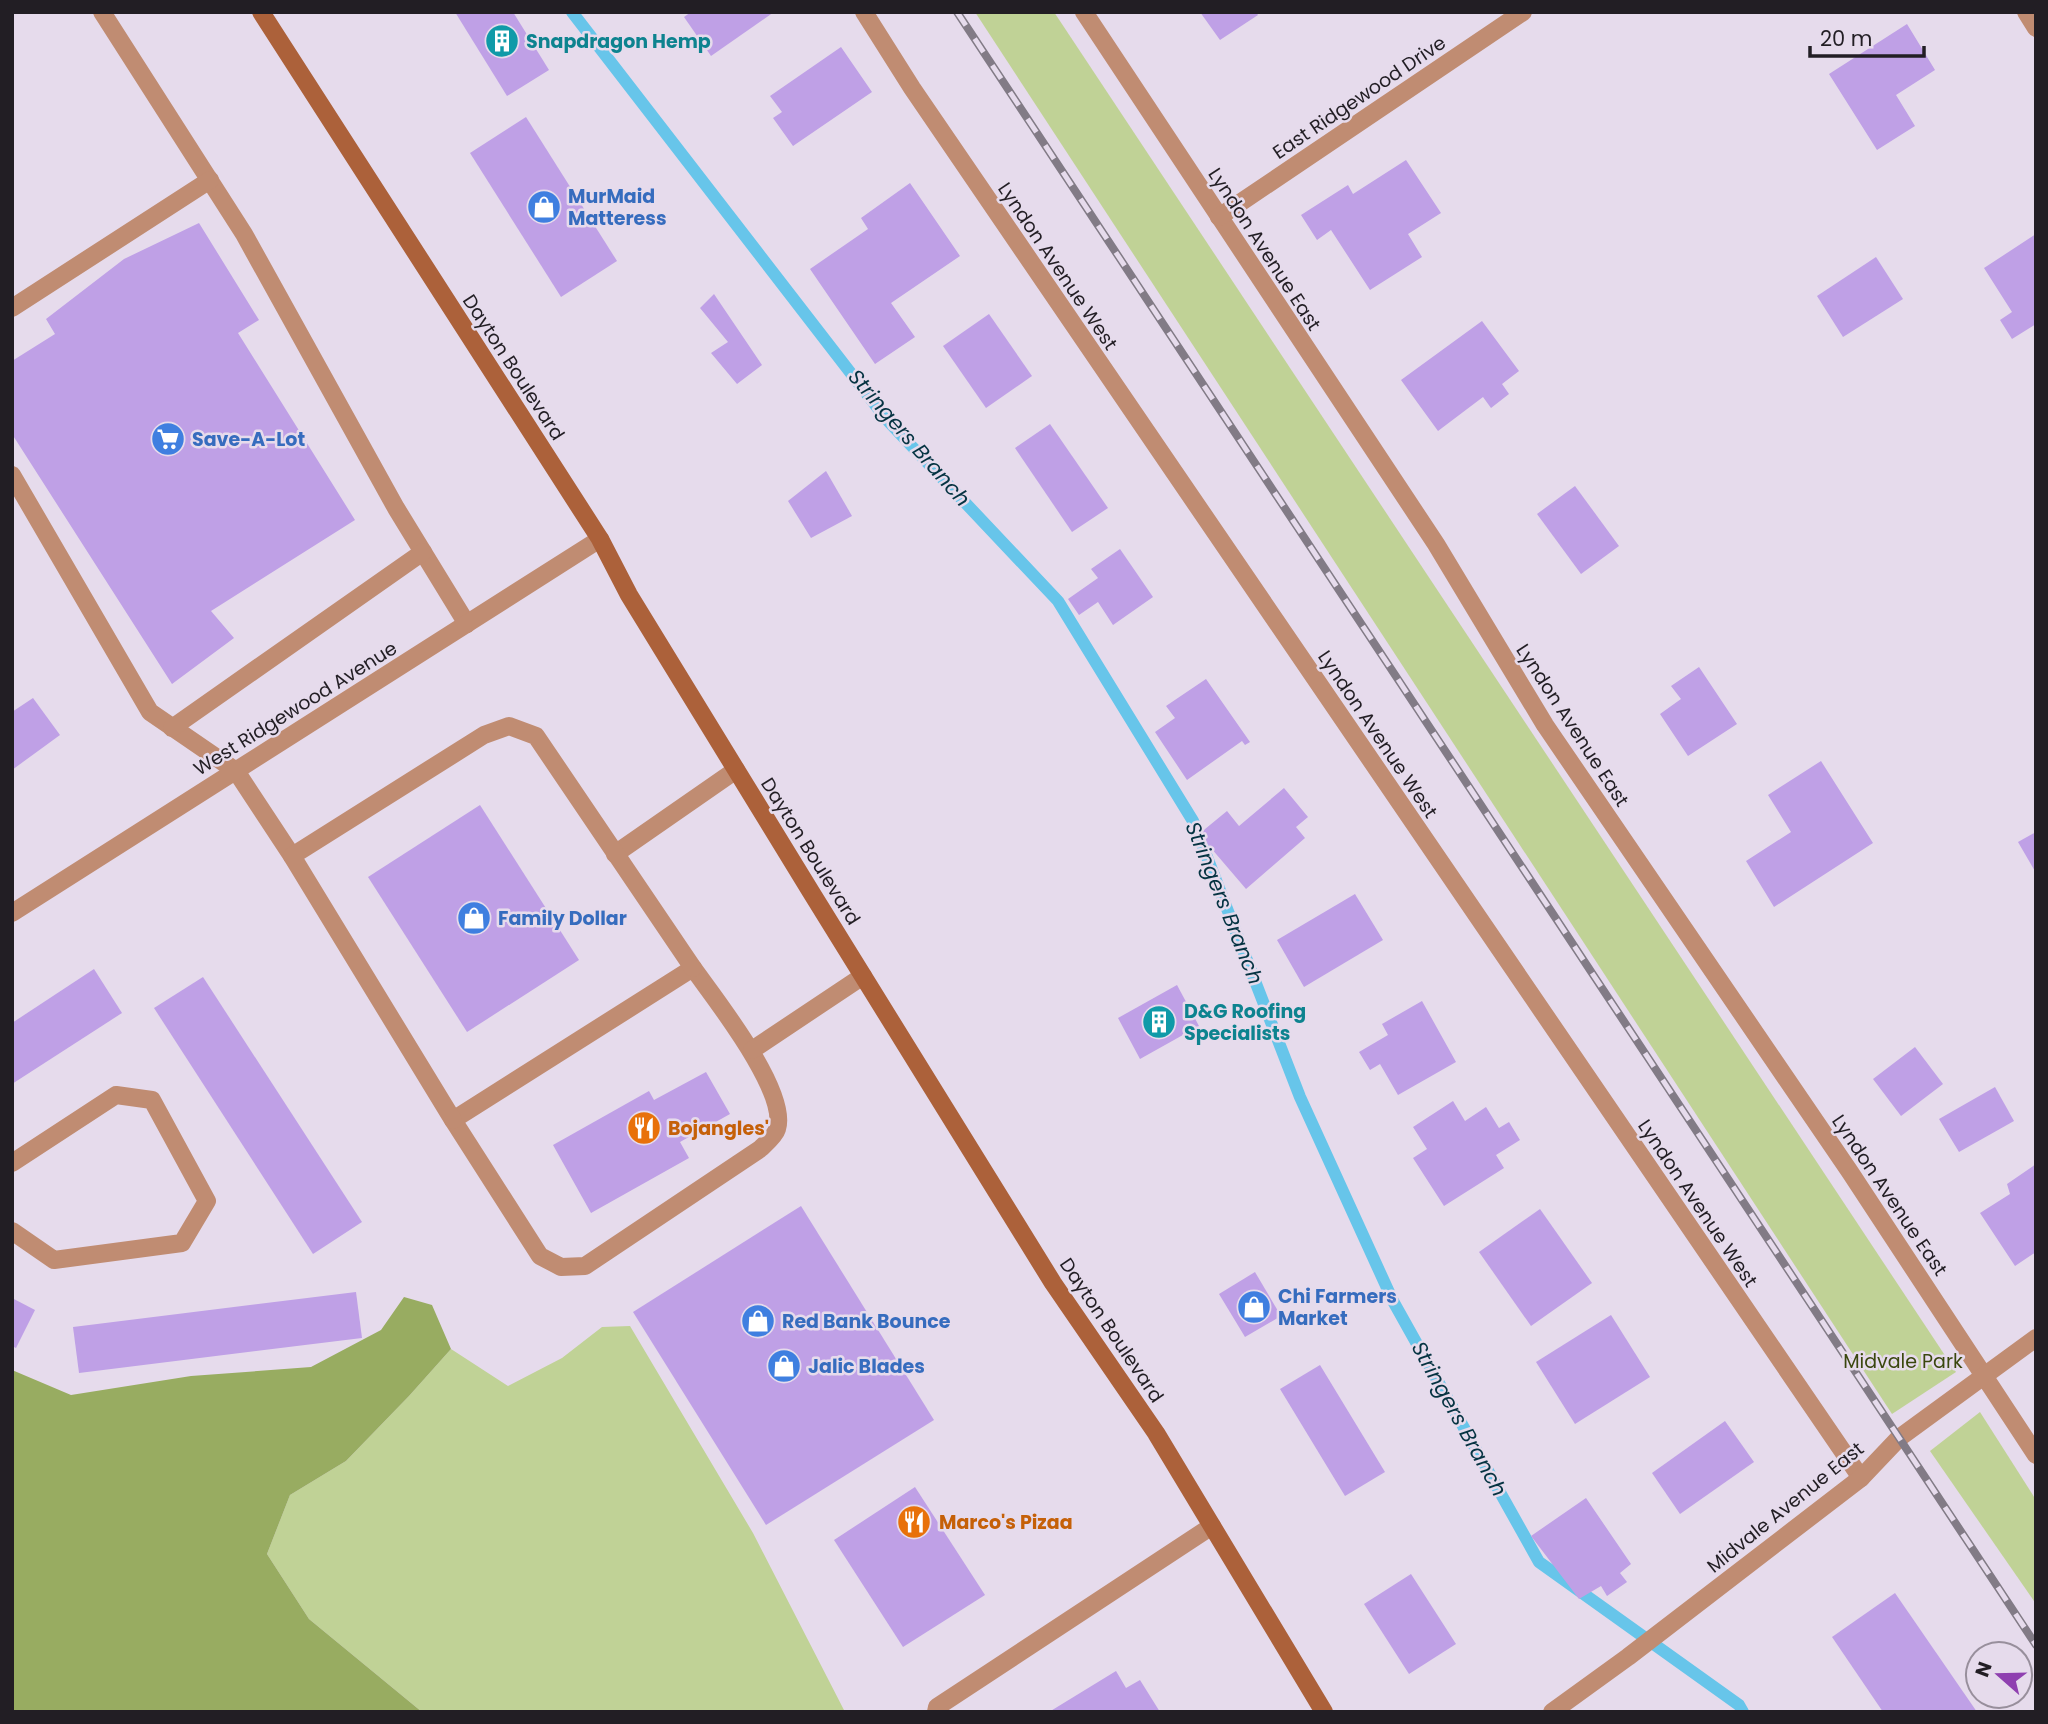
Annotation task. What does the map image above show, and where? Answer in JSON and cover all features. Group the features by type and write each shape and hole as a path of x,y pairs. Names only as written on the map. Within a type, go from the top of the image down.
{"main road":[{"name":"Dayton Boulevard","path":"261,12 600,539 629,595 863,976 1053,1283 1156,1433 1324,1712"}],"street":[{"path":"102,12 244,234 423,552 467,624"},
{"name":"Lyndon Avenue West","path":"864,12 926,109 1861,1478"},
{"name":"Lyndon Avenue East","path":"1084,12 1436,544 1545,725 1850,1172 2036,1455"},
{"name":"East Ridgewood Drive","path":"1219,216 1523,12"},
{"path":"2026,12 2036,28"},
{"path":"12,308 210,180"},
{"path":"12,475 150,712 236,771 292,856 453,1120 540,1256 561,1267 584,1266 760,1149 777,1130 778,1107 751,1050 536,736 509,726 484,735 292,856"},
{"name":"West Ridgewood Avenue","path":"12,912 600,539"},
{"path":"172,727 423,552"},
{"path":"615,854 736,770"},
{"path":"453,1120 693,968"},
{"path":"751,1050 863,976"},
{"path":"12,1163 116,1095 152,1100 207,1201 181,1243 54,1261 12,1231"},
{"name":"Midvale Avenue East","path":"1552,1712 1594,1683 1861,1478 1899,1438 2036,1338"},
{"path":"936,1712 937,1707 1212,1526"}],"green space":[{"name":"Midvale Park","path":"975,12 1054,12 1956,1372 1892,1414"},
{"path":"404,1297 432,1305 451,1349 346,1461 290,1495 267,1554 309,1619 422,1712 12,1712 12,1370 71,1395 191,1376 311,1367 381,1330"},
{"path":"630,1326 753,1533 845,1712 422,1712 309,1619 267,1554 290,1495 346,1461 451,1349 508,1386 562,1358 602,1327"},
{"name":"Midvale Park","path":"1980,1412 2036,1500 2036,1604 1930,1451"}],"building":[{"name":"Snapdragon Hemp","path":"455,12 513,12 549,70 507,96"},
{"path":"691,12 774,12 711,56 684,17"},
{"path":"1200,12 1256,12 1258,15 1220,40"},
{"path":"1907,24 1935,70 1896,95 1915,126 1877,150 1829,74"},
{"path":"841,47 872,92 793,146 773,118 782,112 770,96"},
{"name":"MurMaid Matteress","path":"526,117 617,261 561,297 470,153"},
{"path":"1406,160 1441,213 1408,234 1422,257 1370,290 1331,230 1317,240 1301,215 1348,185 1353,194"},
{"path":"910,183 960,256 891,303 915,337 875,364 810,269 868,229 861,218"},
{"path":"199,223 259,320 238,333 355,520 211,611 234,638 172,684 12,434 12,361 55,334 46,319 124,259"},
{"path":"2036,234 2036,324 2012,339 2000,320 2012,312 1984,268"},
{"path":"1876,257 1903,299 1843,337 1817,296"},
{"path":"714,294 762,365 737,384 711,353 728,342 700,308"},
{"path":"989,314 1032,376 986,408 943,346"},
{"path":"1482,321 1519,371 1502,384 1509,394 1491,408 1483,397 1438,431 1401,380"},
{"path":"1050,424 1108,508 1072,532 1015,448"},
{"path":"826,471 852,516 811,538 788,501"},
{"path":"1575,486 1619,546 1581,574 1537,514"},
{"path":"1120,549 1153,597 1113,625 1098,602 1079,615 1068,599 1098,578 1091,569"},
{"path":"1699,667 1737,724 1688,756 1660,714 1681,699 1671,686"},
{"path":"1206,679 1250,742 1245,745 1242,741 1187,780 1155,732 1175,718 1166,706"},
{"path":"33,698 60,735 12,770 12,712"},
{"path":"1821,761 1873,843 1774,907 1746,861 1791,832 1768,795"},
{"path":"1284,788 1308,817 1296,827 1305,838 1246,889 1199,834 1227,811 1239,826"},
{"name":"Family Dollar","path":"480,805 579,960 467,1032 368,877"},
{"path":"2036,832 2036,873 2018,842"},
{"path":"1355,894 1383,940 1304,987 1277,940"},
{"path":"94,969 122,1013 12,1084 12,1023"},
{"path":"203,977 362,1222 313,1254 154,1008"},
{"name":"D&G Roofing Specialists","path":"1177,985 1199,1026 1140,1059 1118,1018"},
{"path":"1422,1001 1456,1062 1398,1095 1380,1064 1370,1070 1359,1052 1388,1035 1382,1024"},
{"path":"1915,1047 1943,1084 1901,1116 1873,1079"},
{"name":"Bojangles'","path":"706,1072 730,1114 680,1142 689,1158 591,1213 553,1145 649,1091 654,1100"},
{"path":"1995,1087 2014,1121 1959,1152 1939,1119"},
{"path":"1453,1101 1465,1121 1486,1107 1499,1128 1509,1122 1520,1140 1496,1155 1504,1168 1444,1206 1413,1158 1427,1149 1413,1127"},
{"path":"2036,1164 2036,1252 2015,1266 1980,1213 2010,1194 2007,1184"},
{"name":"Jalic Blades","path":"801,1206 934,1420 766,1525 633,1312"},
{"path":"1540,1209 1592,1283 1531,1326 1479,1252"},
{"path":"1255,1272 1281,1316 1245,1337 1219,1294"},
{"path":"356,1292 362,1338 79,1373 73,1327"},
{"path":"12,1298 35,1310 16,1348 12,1346"},
{"path":"1611,1315 1650,1377 1575,1424 1536,1362"},
{"path":"1320,1365 1385,1472 1345,1496 1280,1389"},
{"path":"1725,1421 1754,1462 1680,1514 1652,1473"},
{"path":"915,1487 985,1595 903,1647 834,1540"},
{"path":"1586,1498 1631,1564 1620,1573 1627,1582 1607,1596 1601,1586 1579,1599 1531,1536"},
{"path":"1411,1574 1456,1644 1409,1674 1364,1604"},
{"path":"1895,1593 1964,1693 1964,1710 1977,1712 1883,1712 1832,1637"},
{"path":"1116,1671 1126,1688 1140,1680 1160,1712 1049,1712"}],"waterway":[{"name":"Stringers Branch","path":"572,12 887,420 1058,601 1193,821 1300,1097 1393,1301 1539,1562 1739,1705 1743,1712"}],"railway":[{"path":"957,12 2036,1645"}],"place":[{"name":"Snapdragon Hemp","path":"502,41"},
{"name":"MurMaid Matteress","path":"544,207"},
{"name":"Save-A-Lot","path":"168,439"},
{"name":"Family Dollar","path":"474,918"},
{"name":"D&G Roofing Specialists","path":"1159,1022"},
{"name":"Bojangles'","path":"644,1128"},
{"name":"Chi Farmers Market","path":"1254,1307"},
{"name":"Red Bank Bounce","path":"758,1321"},
{"name":"Jalic Blades","path":"784,1366"},
{"name":"Marco's Pizaa","path":"914,1522"}]}
